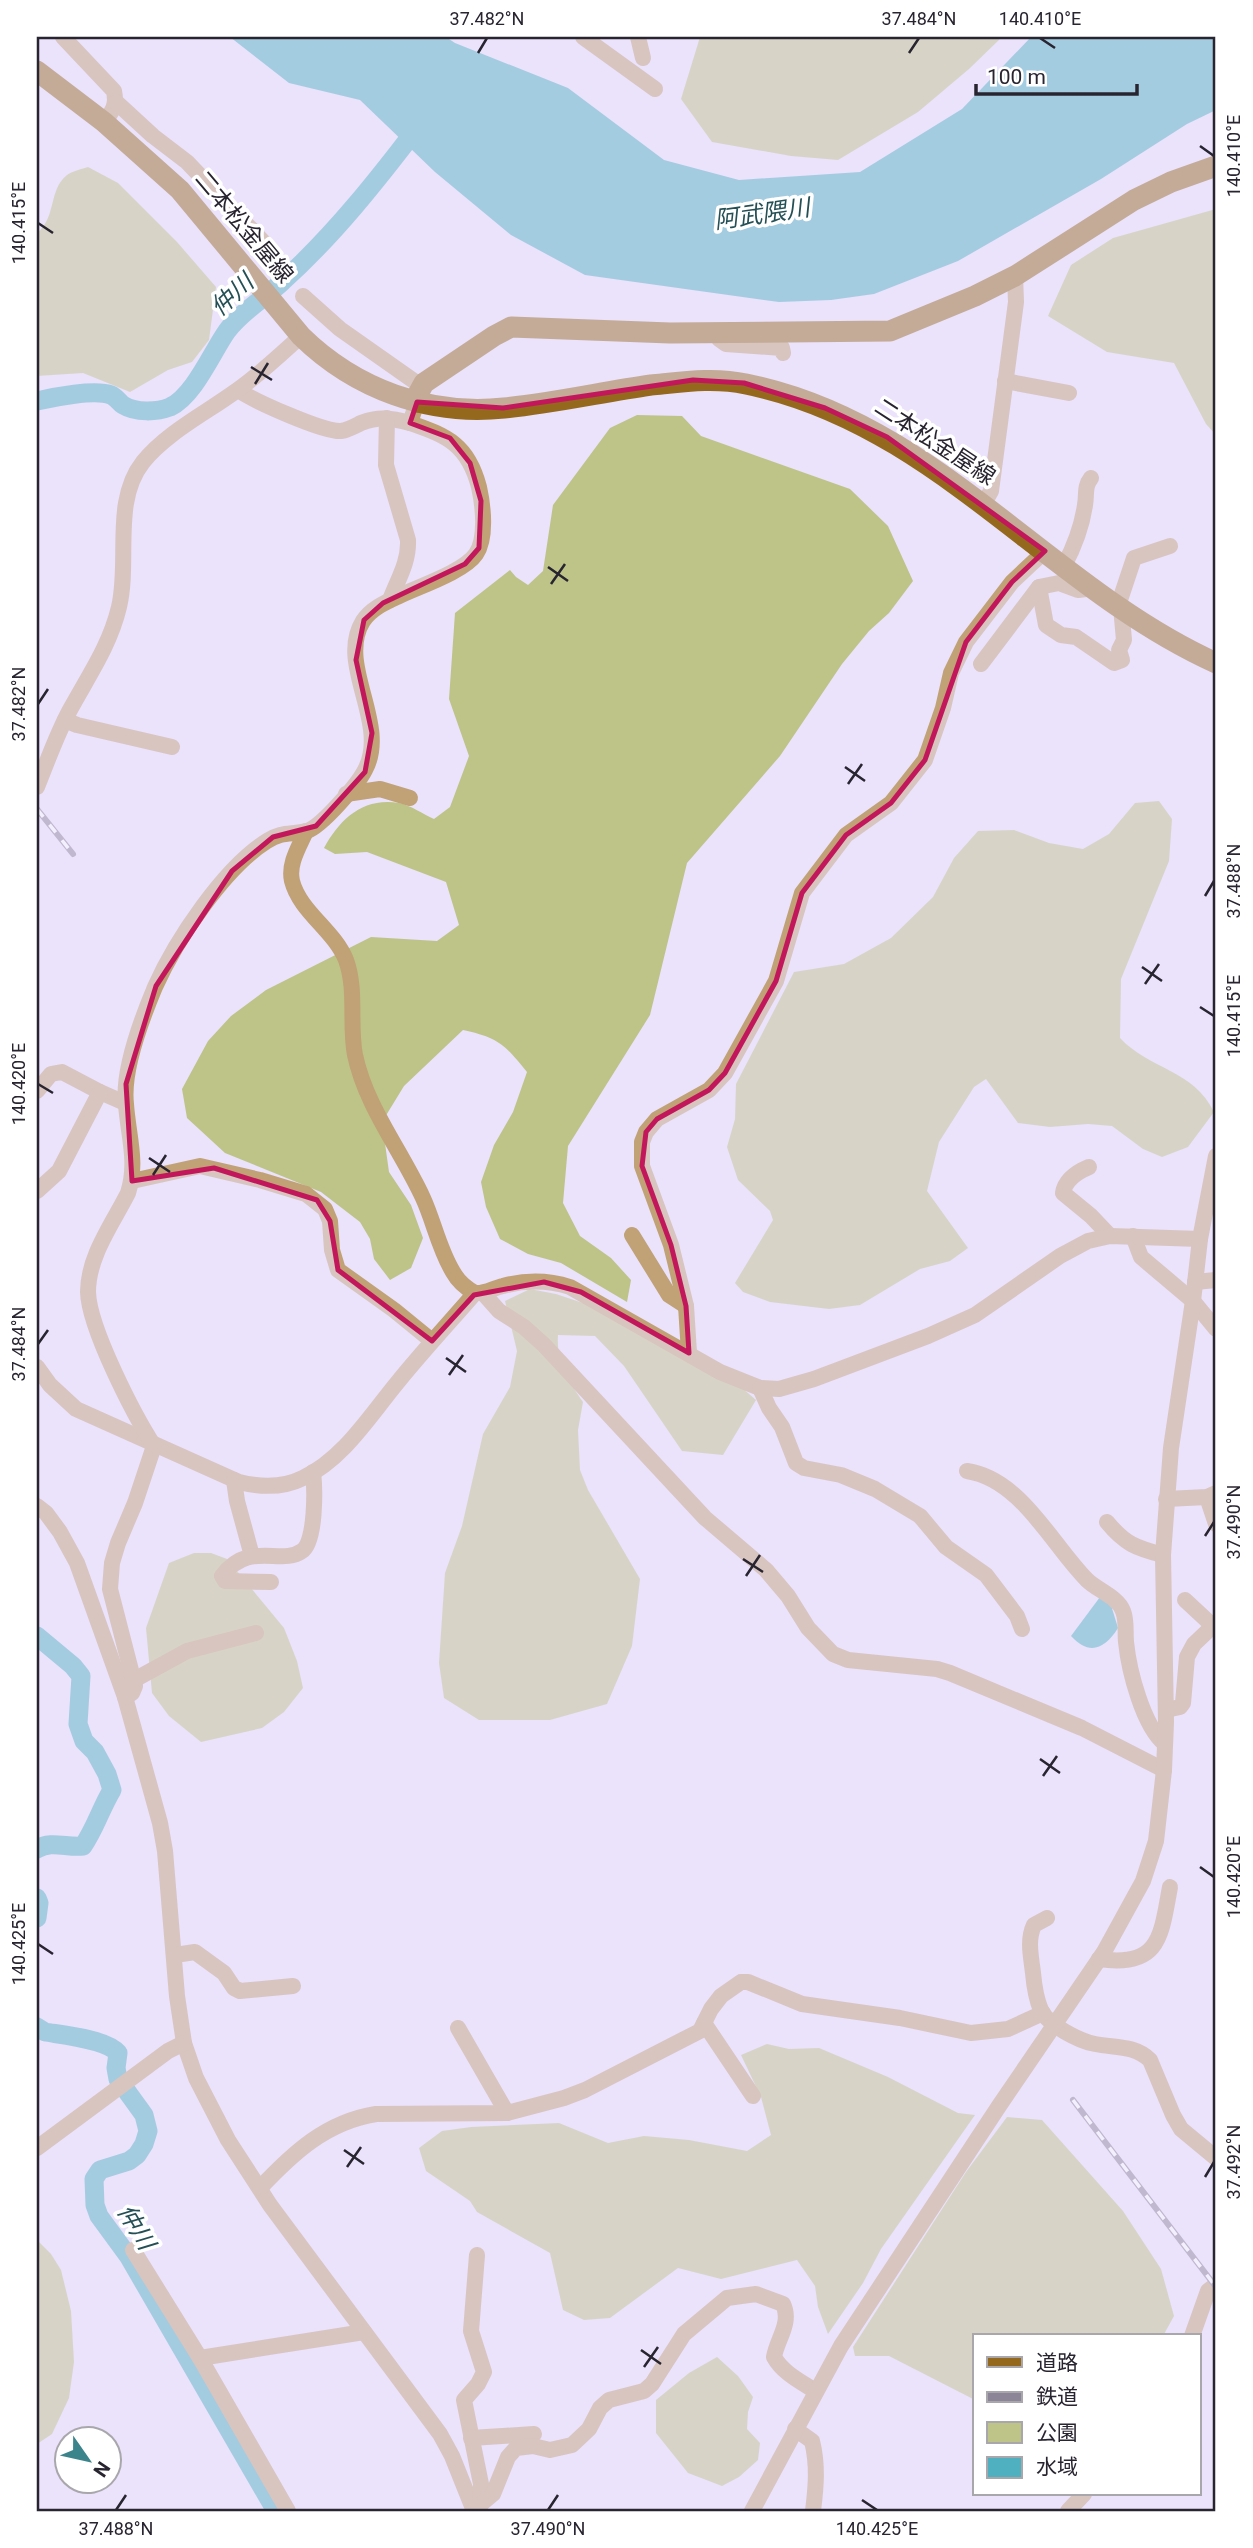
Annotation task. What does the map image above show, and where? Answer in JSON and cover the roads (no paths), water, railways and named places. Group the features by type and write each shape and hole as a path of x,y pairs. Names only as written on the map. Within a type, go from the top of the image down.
{"main road":[{"name":"二本松金屋線","path":"37,71 104,122 180,190 301,336 337,367 394,396 419,394 472,410 567,400 604,391 682,382 720,381 744,383 814,404 869,427 910,452 1120,607 1179,645 1216,663"},
{"path":"419,394 494,335 511,327 670,333 890,331 975,296 1015,276 1134,200 1171,182 1216,166"}],"street":[{"path":"63,37 114,91 114,109 104,122"},
{"path":"583,37 655,89"},
{"path":"638,37 643,58"},
{"path":"116,102 187,162 271,250"},
{"path":"983,505 991,491 1016,302 1015,276"},
{"path":"303,296 419,394 410,424"},
{"path":"716,332 719,339 726,344 782,348 783,353"},
{"path":"38,780 65,720 105,649 119,607 125,567 125,507 136,473 143,462 167,440 238,390 301,336"},
{"path":"1006,381 1069,393"},
{"path":"125,1697 134,1690 134,1680 110,1589 111,1576 118,1543 154,1446 137,1418 103,1343 94,1321 88,1293 96,1257 132,1181 134,1165 125,1102 129,1066 156,986 183,937 213,893 251,852 280,834 306,831 321,822 365,772 372,748 371,723 356,660 359,631 372,611 465,564 477,553 481,540 479,489 470,463 450,438 387,418 375,418 339,431 322,428 261,403 238,390"},
{"path":"387,418 386,465 408,540 407,562 390,600"},
{"path":"1064,566 1082,519 1086,485 1091,478"},
{"path":"1039,587 1046,625 1061,635 1076,637 1114,663 1122,660 1119,650 1124,640 1120,607 1134,558 1170,546"},
{"path":"689,1353 686,1306 671,1245 642,1166 642,1142 646,1132 657,1119 709,1090 725,1073 776,981 802,893 819,867 846,835 891,803 925,760 943,708 951,673 966,642 1012,582 1045,551"},
{"path":"981,664 1039,587 1059,583 1078,590 1094,589"},
{"path":"65,720 172,747"},
{"path":"346,794 380,789 410,798"},
{"path":"306,831 293,860 292,878 297,892 345,958 351,989 355,1055 366,1090 424,1199 451,1270 468,1290 479,1293 544,1345 705,1518 766,1570 788,1596 808,1628 833,1654 848,1660 937,1669 961,1676 1082,1728 1164,1770"},
{"path":"37,1091 51,1074 62,1072 125,1102"},
{"path":"37,1191 59,1171 100,1092"},
{"path":"752,2511 841,2346 999,2106 1049,2018 1099,1959 1143,1881 1156,1842 1164,1770 1166,1710 1163,1555 1166,1499 1200,1239 1216,1156"},
{"path":"132,1181 200,1166 306,1194 325,1209 330,1221 332,1250 338,1270 432,1341"},
{"path":"1089,1167 1074,1175 1065,1185 1063,1193 1110,1236"},
{"path":"632,1235 669,1295 686,1306"},
{"path":"37,1367 50,1385 76,1409 234,1480 256,1486 275,1485 300,1480 335,1457 432,1341 479,1293 500,1286 530,1281 562,1284 581,1292 720,1372 771,1390 790,1387 928,1336 975,1315 1072,1249 1097,1238 1133,1236 1200,1239"},
{"path":"1133,1236 1141,1257 1193,1301 1216,1329"},
{"path":"1195,1282 1216,1280"},
{"path":"760,1388 782,1427 791,1456 796,1463 804,1468 841,1475 875,1489 920,1516 946,1547 986,1574 1017,1616 1022,1629"},
{"path":"967,1471 998,1483 1016,1498 1032,1513 1086,1579 1120,1605 1124,1613 1128,1655 1146,1721 1165,1744"},
{"path":"271,1582 225,1581 222,1576 251,1556 298,1553 306,1548 311,1528 313,1472"},
{"path":"234,1480 251,1556"},
{"path":"1166,1499 1212,1495 1216,1524"},
{"path":"37,1506 46,1513 60,1532 77,1563 125,1697 160,1823 165,1851 177,1996 184,2043 210,2105 228,2140 290,2234 440,2434 476,2509"},
{"path":"1107,1522 1119,1536 1135,1547 1163,1555"},
{"path":"1166,1710 1180,1707 1184,1703 1188,1657 1195,1644 1214,1628 1185,1600"},
{"path":"134,1680 187,1651 256,1633"},
{"path":"1099,1959 1118,1962 1146,1954 1154,1948 1163,1924 1170,1887"},
{"path":"1047,1918 1034,1925 1029,1942 1033,1977 1049,2018 1075,2038 1144,2054 1150,2060 1172,2115 1181,2129 1216,2158"},
{"path":"175,1955 195,1952 224,1973 234,1988 240,1991 293,1986"},
{"path":"260,2188 289,2157 319,2135 355,2117 376,2114 507,2113 585,2090 696,2033 721,1996 741,1982 748,1982 802,2004 900,2018 971,2033 1008,2029 1049,2018"},
{"path":"704,2024 753,2096"},
{"path":"458,2028 507,2113"},
{"path":"37,2148 168,2051 184,2043"},
{"path":"133,2250 200,2358 288,2511"},
{"path":"476,2509 481,2484 464,2400 484,2372 471,2331 477,2255"},
{"path":"1193,2334 1208,2291 1216,2285"},
{"path":"476,2509 493,2494 508,2458 516,2448 533,2446 550,2450 572,2445 589,2430 600,2408 609,2400 644,2392 684,2334 727,2298 756,2294 783,2304 786,2324 774,2357 779,2365 816,2390"},
{"path":"200,2358 364,2332"},
{"path":"795,2430 812,2441 817,2477 813,2511"},
{"path":"471,2438 534,2434"},
{"path":"1069,2511 1082,2496"}],"water":[{"name":"阿武隈川","path":"230,37 446,37 568,88 664,160 739,180 860,172 962,109 1031,37 1216,37 1216,110 1187,124 1101,179 958,261 874,294 831,300 779,302 585,275 511,235 435,172 360,100 289,83"},
{"path":"1100,1597 1111,1605 1118,1628 1108,1641 1090,1648 1071,1636"}],"waterway":[{"name":"仲川","path":"37,401 74,394 104,393 113,396 128,408 146,411 165,409 179,401 195,384 233,324 320,245 420,124"},
{"name":"仲川","path":"37,1636 81,1676 78,1724 84,1741 95,1752 107,1774 112,1790 83,1846 53,1845 37,1849"},
{"name":"仲川","path":"37,1898 37,1918"},
{"name":"仲川","path":"37,2027 45,2032 104,2044 118,2053 118,2079 144,2115 148,2131 137,2155 129,2161 100,2170 94,2179 95,2205 99,2216 129,2257 276,2511"}],"railway":[{"path":"37,809 73,854"},
{"path":"1073,2100 1216,2287"}]}
